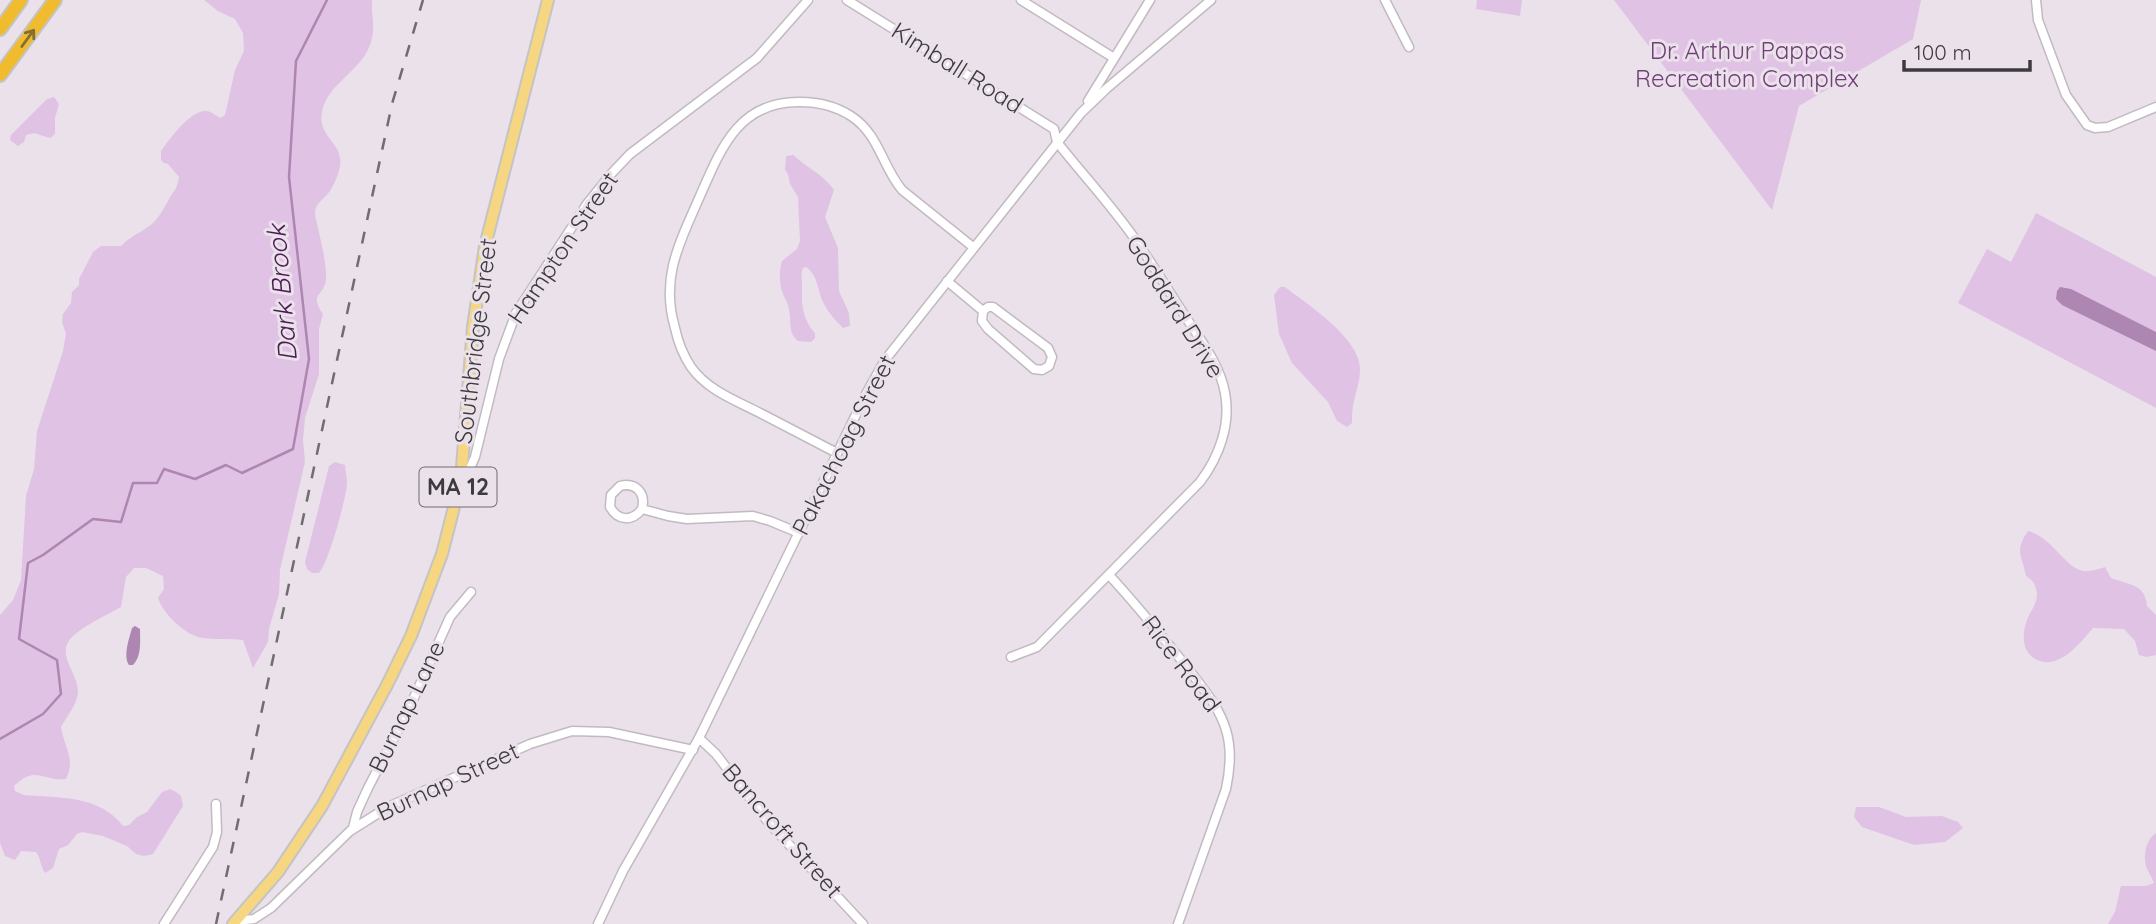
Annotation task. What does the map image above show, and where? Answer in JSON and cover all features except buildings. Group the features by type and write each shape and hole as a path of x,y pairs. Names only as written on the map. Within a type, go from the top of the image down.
{"highway":[{"path":"0,29 21,0"},
{"path":"0,75 55,0"}],"main road":[{"name":"Southbridge Street","path":"236,923 278,872 322,806 387,685 427,597 442,554 457,490 467,417 473,327 485,246 548,0"}],"street":[{"name":"Hampton Street","path":"457,490 475,457 499,359 516,313 587,204 630,155 757,58 808,0"},
{"name":"Kimball Road","path":"847,0 1054,128 1057,142"},
{"path":"1021,0 1114,58"},
{"path":"1081,113 1150,0"},
{"name":"Pakachoag Street","path":"598,924 623,871 693,750 885,360 1081,113 1210,0"},
{"path":"1385,0 1409,47"},
{"path":"2036,0 2038,20 2066,95 2071,106 2087,125 2095,128 2117,124 2156,107"},
{"path":"837,453 717,391 697,374 681,349 670,312 669,279 678,247 719,151 746,119 768,106 791,102 815,103 832,108 850,116 867,129 902,190 974,247"},
{"name":"Goddard Drive","path":"1011,657 1037,647 1186,497 1206,475 1216,457 1226,421 1222,381 1209,354 1136,240 1057,142"},
{"path":"947,281 983,311"},
{"path":"990,306 997,309 1048,348 1052,357 1049,366 1042,370 1034,369 988,330 982,321 983,311 990,306"},
{"path":"620,486 633,486 642,495 642,509 633,517 618,516 610,507 611,495 620,486"},
{"path":"642,509 687,519 753,516 799,533"},
{"name":"Rice Road","path":"1109,575 1139,608 1208,695 1221,718 1228,739 1230,765 1226,789 1178,924"},
{"name":"Burnap Lane","path":"353,828 357,811 408,710 450,617 471,592"},
{"name":"Burnap Street","path":"236,923 254,919 271,908 353,828 388,807 530,744 564,733 600,731 693,750"},
{"name":"Bancroft Street","path":"699,738 716,754 762,814 863,924"},
{"path":"163,924 213,847 217,832 216,804"}],"green space":[{"path":"204,0 372,0 373,33 368,49 355,68 331,92 322,112 323,128 338,151 340,166 332,188 315,212 326,279 317,298 323,314 319,329 319,374 305,418 305,462 280,570 279,594 268,642 253,668 243,640 196,636 176,623 158,598 164,589 163,576 146,568 134,568 126,577 121,607 84,628 68,643 66,656 78,692 74,706 61,727 70,759 69,772 66,779 28,776 14,786 15,791 24,795 91,803 103,808 123,826 129,825 147,812 162,792 170,789 181,796 183,806 153,854 136,854 127,846 103,836 82,832 68,845 59,849 53,868 45,873 36,852 21,851 15,860 5,856 0,843 0,615 13,600 21,580 26,496 34,469 37,431 63,351 66,334 62,322 63,314 71,303 72,292 79,285 79,279 93,252 101,246 121,246 151,224 162,212 176,188 179,177 161,160 161,151 175,133 187,120 200,112 208,111 221,118 225,115 235,70 244,51 243,33 235,19"},
{"path":"1477,0 1522,0 1520,16 1476,9"},
{"name":"Dr. Arthur Pappas Recreation Complex","path":"1614,0 1921,0 1913,39 1799,106 1772,210"},
{"path":"54,97 59,104 55,118 55,134 50,138 34,133 26,135 24,142 18,146 10,140 11,135 47,99"},
{"path":"793,155 820,175 834,190 825,217 838,248 839,291 849,313 850,326 843,328 826,307 813,275 806,267 803,268 803,308 808,324 815,333 811,342 798,341 792,334 789,308 780,282 782,261 797,249 800,241 798,197 785,170 786,156"},
{"path":"2036,213 2156,277 2156,408 1958,303 1987,249 2011,262"},
{"path":"1280,287 1285,287 1331,323 1352,346 1358,357 1360,369 1352,423 1347,427 1337,421 1328,402 1292,363 1279,334 1274,295"},
{"path":"335,462 345,465 347,482 344,501 323,567 319,573 312,573 305,562 329,466"},
{"path":"2028,531 2044,540 2076,568 2088,571 2105,567 2111,578 2140,589 2147,606 2156,615 2156,655 2139,655 2135,641 2124,629 2093,628 2063,657 2048,662 2034,658 2024,644 2027,620 2037,593 2034,583 2026,576 2020,554 2021,544"},
{"path":"1856,807 1879,807 1906,817 1942,816 1958,822 1963,828 1945,842 1914,845 1862,827 1854,817"},
{"path":"2156,833 2156,924 2108,924 2115,912 2121,886 2146,886 2154,883 2145,857 2148,843"}],"shaded area":[{"path":"2060,287 2071,289 2156,332 2156,351 2062,305 2056,299"},
{"path":"135,626 140,629 139,653 133,665 129,665 127,647"}],"waterway":[{"name":"Dark Brook","path":"0,739 43,714 61,694 57,660 19,639 28,563 93,519 121,522 133,483 157,483 164,469 195,479 226,465 242,473 293,449 309,359 289,177 296,61 327,0"}],"railway":[{"path":"216,924 392,104 423,0"}]}
